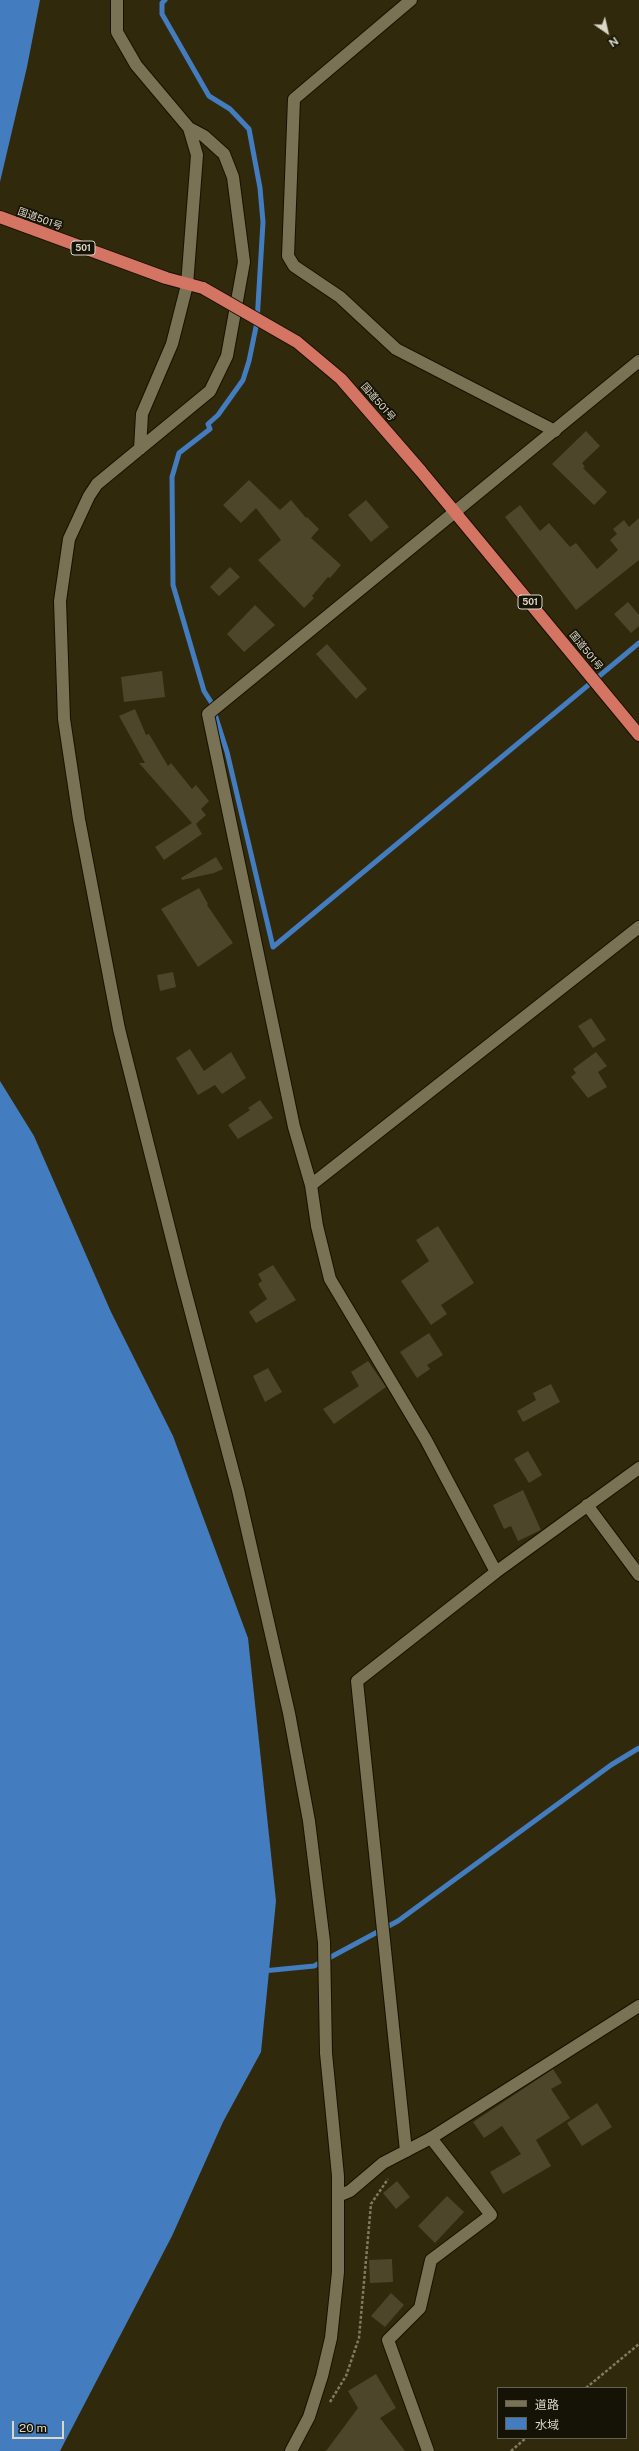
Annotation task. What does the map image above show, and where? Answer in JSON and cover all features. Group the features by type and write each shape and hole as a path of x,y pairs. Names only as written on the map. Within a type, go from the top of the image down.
{"highway":[{"name":"国道501号","path":"0,217 166,278 187,285 203,288 297,342 341,379 456,511 639,735"}],"street":[{"path":"117,0 117,32 136,65 189,128 204,136 224,154 231,171 244,262 227,356 210,391 97,484 89,496 69,539 60,601 64,719 79,820 119,1028 181,1275 238,1490 289,1713 309,1821 324,1942 326,2053 338,2196 338,2272 331,2338 309,2417 291,2451"},
{"path":"411,0 294,99 288,256 294,266 340,297 396,349 555,431"},
{"path":"140,449 142,414 172,344 187,285 197,155 189,128"},
{"path":"496,1572 426,1440 330,1279 317,1226 311,1185 294,1127 208,714 639,362"},
{"path":"311,1185 639,927"},
{"path":"406,2151 357,1681 496,1572 639,1468"},
{"path":"587,1505 639,1575"},
{"path":"338,2196 350,2191 383,2163 431,2138 639,2006"},
{"path":"428,2451 388,2340 420,2308 431,2260 491,2215 431,2138"}],"path":[{"path":"309,2417 328,2406 346,2376 359,2338 371,2204 389,2178"},
{"path":"587,2387 639,2344"},
{"path":"511,2451 525,2439"}],"water":[{"path":"0,0 40,0 27,67 0,182"},
{"path":"0,1081 34,1136 111,1312 173,1436 248,1638 276,1901 261,2052 223,2122 172,2236 60,2451 0,2451"}],"building":[{"path":"586,431 600,446 582,463 585,467 583,468 607,492 594,505 552,464"},
{"path":"249,480 280,510 291,500 306,518 307,517 319,529 311,538 341,565 330,578 328,577 312,596 314,598 304,608 258,560 281,540 256,508 241,523 223,505"},
{"path":"366,500 389,527 371,542 348,515"},
{"path":"520,505 540,531 549,523 570,547 576,543 597,569 618,550 610,540 617,534 613,529 624,520 629,527 639,518 639,560 576,610 505,517"},
{"path":"230,567 240,577 219,596 210,587"},
{"path":"628,602 639,615 639,626 631,633 614,614"},
{"path":"255,605 275,625 244,652 227,634"},
{"path":"327,644 367,689 356,699 316,654"},
{"path":"162,671 165,697 124,702 121,677"},
{"path":"135,709 146,735 149,734 168,766 171,763 192,789 196,785 209,801 201,809 206,815 196,824 202,834 164,860 155,847 192,823 139,763 145,763 119,716"},
{"path":"216,857 223,869 214,873 182,880 181,878"},
{"path":"199,888 208,904 207,905 233,943 198,967 161,909"},
{"path":"173,972 176,987 160,991 157,975"},
{"path":"591,1018 606,1040 593,1048 578,1026"},
{"path":"190,1049 204,1071 231,1052 246,1078 222,1094 215,1085 198,1095 176,1058"},
{"path":"596,1052 607,1066 598,1072 607,1087 588,1098 571,1077 576,1073 573,1069"},
{"path":"260,1100 273,1118 238,1139 228,1125 250,1110 248,1108"},
{"path":"438,1226 474,1283 441,1305 447,1314 431,1325 401,1281 429,1261 416,1240"},
{"path":"273,1265 296,1300 256,1323 249,1312 267,1299 258,1284 262,1281 258,1274"},
{"path":"429,1333 443,1355 427,1365 430,1369 417,1378 400,1352"},
{"path":"368,1361 386,1387 334,1424 323,1409 359,1386 351,1372"},
{"path":"268,1368 282,1392 265,1402 253,1376"},
{"path":"551,1384 560,1402 523,1422 517,1411 536,1400 533,1393"},
{"path":"528,1451 542,1475 529,1483 514,1459"},
{"path":"523,1490 541,1530 518,1541 511,1526 504,1529 493,1505"},
{"path":"553,2069 562,2083 551,2089 570,2118 536,2140 551,2166 503,2194 490,2172 521,2154 502,2126 484,2138 473,2122"},
{"path":"597,2103 612,2127 582,2146 567,2123"},
{"path":"397,2181 410,2197 396,2209 383,2193"},
{"path":"447,2196 464,2212 435,2243 418,2226"},
{"path":"392,2259 393,2282 370,2283 369,2260"},
{"path":"391,2293 404,2305 385,2327 371,2316"},
{"path":"376,2374 396,2408 380,2418 405,2451 326,2451 358,2408 348,2391"}],"waterway":[{"path":"165,0 162,3 162,14 209,96 230,109 249,129 260,188 263,222 257,322 249,361 243,380 218,415 208,424 210,429 179,453 172,477 173,585 204,691 211,702 227,752 273,947 639,643"},
{"path":"263,1971 314,1966 398,1921 611,1765 639,1748"}]}
